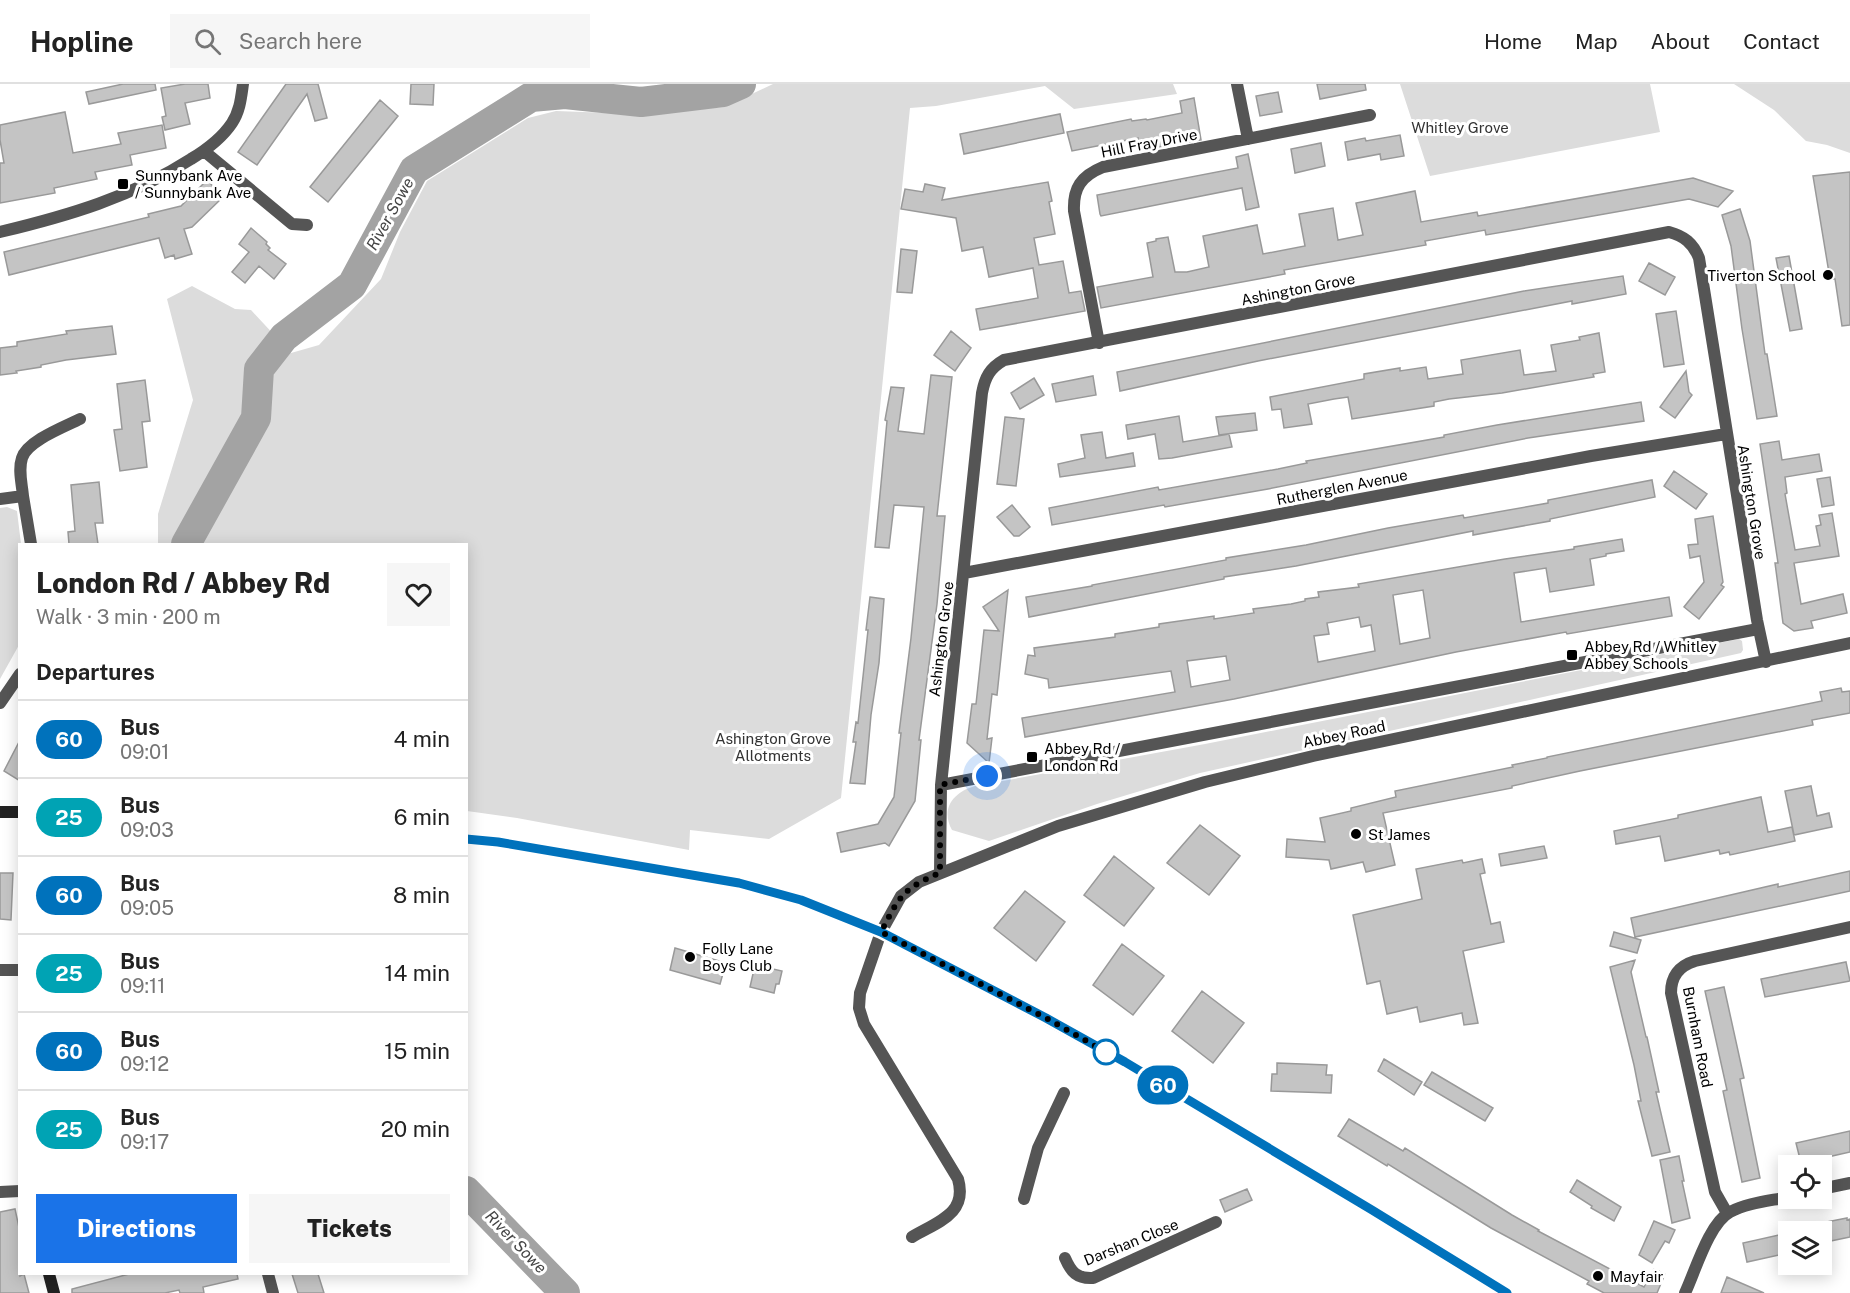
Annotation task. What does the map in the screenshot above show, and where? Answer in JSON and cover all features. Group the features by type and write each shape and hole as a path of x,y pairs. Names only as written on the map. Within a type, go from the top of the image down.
{"main road":[{"path":"0,812 18,812"},
{"path":"468,839 739,883 801,900 881,932 1125,1062 1507,1293"},
{"path":"49,1275 54,1293"}],"street":[{"path":"0,232 89,208 132,192 172,172 204,151 232,124 239,108 243,84"},
{"path":"1237,84 1248,139"},
{"name":"Hill Fray Drive","path":"1099,343 1073,198 1079,183 1092,171 1370,116"},
{"path":"204,151 292,224 307,225"},
{"name":"Ashington Grove","path":"940,873 940,785 964,573 981,393 987,373 994,365 1004,360 1669,232 1687,240 1695,248 1699,258 1758,629 1766,662"},
{"path":"31,543 20,471 24,452 35,443 80,419"},
{"name":"Rutherglen Avenue","path":"964,573 1591,456 1726,434"},
{"path":"0,499 23,496"},
{"name":"Abbey Road","path":"940,785 1758,629"},
{"name":"Abbey Road","path":"912,1237 954,1211 961,1193 958,1179 864,1024 859,1008 860,993 881,932 901,896 919,882 1069,823 1205,782 1313,756 1850,643"},
{"path":"0,704 18,677"},
{"name":"Burnham Road","path":"1727,1213 1715,1192 1710,1170 1671,993 1674,975 1679,969 1695,961 1850,927"},
{"path":"0,970 18,970"},
{"path":"1024,1199 1038,1148 1064,1093"},
{"path":"1832,1187 1850,1183"},
{"path":"0,1192 18,1191"},
{"path":"1685,1293 1712,1232 1727,1213 1778,1199"},
{"name":"Darshan Close","path":"1065,1258 1075,1275 1080,1278 1093,1278 1216,1222"},
{"path":"268,1275 273,1293"}],"green space":[{"name":"Ashington Grove Allotments","path":"773,84 1173,84 1177,94 1074,109 1045,86 936,106 910,108 841,798 769,839 690,830 689,850 468,811 468,543 158,543 158,514 193,400 167,299 192,286 235,309 251,310 291,353 319,345 381,279 400,232 427,181 528,118 556,111 638,114 724,107"},
{"name":"Whitley Grove","path":"1400,84 1650,84 1660,132 1430,176"},
{"path":"1734,84 1850,84 1850,153 1806,141 1774,110"},
{"path":"7,507 17,511 21,543 18,543 18,647 0,679 0,508"},
{"path":"1739,639 1742,641 1741,653 1200,773 1097,804 989,841 952,830 949,822 948,808 951,802 961,792 975,786 1205,744"}],"building":[{"path":"123,84 155,84 156,90 89,104 86,92"},
{"path":"185,84 208,84 210,98 185,103 190,124 165,130 162,117 166,116 161,88"},
{"path":"286,84 318,84 327,118 315,121 307,94 257,165 238,152"},
{"path":"411,84 434,84 433,105 410,104"},
{"path":"1317,84 1365,84 1366,90 1320,99"},
{"path":"1278,92 1282,112 1260,116 1256,96"},
{"path":"1194,98 1201,140 1140,150 1138,138 1072,151 1067,132 1131,119 1132,121 1147,120 1182,113 1180,101"},
{"path":"380,100 398,116 328,202 310,187"},
{"path":"65,112 73,153 121,144 118,133 162,125 166,148 130,155 132,165 95,172 97,179 54,188 55,193 0,203 0,163 4,163 0,125"},
{"path":"1060,114 1064,133 964,154 960,134"},
{"path":"1400,135 1404,156 1381,160 1380,154 1348,160 1345,142"},
{"path":"1321,143 1325,166 1295,173 1291,149"},
{"path":"1248,154 1259,207 1246,210 1242,188 1101,216 1100,214 1097,195 1238,168 1236,157"},
{"path":"1850,172 1850,325 1842,326 1835,279 1830,279 1813,176"},
{"path":"1693,178 1733,191 1718,207 1689,199 1486,235 1485,230 1425,241 1426,245 1284,270 1285,274 1101,308 1097,287 1153,277 1147,243 1156,241 1156,239 1168,237 1175,272 1187,272 1209,267 1203,236 1257,225 1263,254 1305,246 1299,214 1333,208 1338,240 1363,235 1356,203 1415,191 1421,222 1477,212 1478,216"},
{"path":"207,180 223,197 192,227 184,229 192,254 175,259 174,255 165,258 159,238 9,275 4,252 149,217 148,214 181,206"},
{"path":"1048,182 1055,234 1034,238 1039,265 1063,261 1069,293 1081,291 1085,311 980,330 976,309 1038,298 1033,268 989,277 983,247 962,251 956,218 901,209 905,189 923,192 925,184 945,188 942,200"},
{"path":"1740,209 1750,241 1765,354 1767,354 1777,416 1757,419 1731,246 1722,215"},
{"path":"251,228 267,242 270,248 268,250 286,264 274,279 259,266 245,283 232,272 249,252 239,244"},
{"path":"901,249 917,251 912,293 897,292"},
{"path":"1789,256 1802,329 1790,331 1776,258"},
{"path":"1649,263 1675,277 1665,295 1639,281"},
{"path":"1623,276 1626,294 1572,304 1572,301 1258,361 1120,391 1117,372 1524,291"},
{"path":"1676,311 1684,364 1664,367 1656,314"},
{"path":"112,326 116,354 66,360 16,371 17,373 0,375 0,348 17,346 17,342 67,334 66,331"},
{"path":"951,331 971,348 955,371 934,355"},
{"path":"1599,333 1605,372 1593,374 1594,377 1502,393 1449,399 1434,402 1434,406 1352,419 1348,397 1334,399 1308,404 1312,424 1284,428 1281,409 1272,410 1270,397 1364,379 1364,374 1400,368 1400,371 1426,367 1428,379 1463,374 1461,360 1520,350 1524,375 1556,371 1551,345 1580,340 1579,337"},
{"path":"1686,371 1689,392 1692,395 1675,418 1660,407"},
{"path":"931,375 952,377 937,516 945,516 937,604 919,740 921,740 915,801 889,846 885,843 841,852 837,833 878,824 894,797 924,507 894,505 889,548 875,547 887,421 885,420 891,387 904,388 898,431 924,434"},
{"path":"1093,376 1096,395 1056,402 1052,384"},
{"path":"1034,378 1044,395 1020,409 1011,393"},
{"path":"145,380 150,421 142,422 147,467 120,471 114,430 122,429 117,384"},
{"path":"1641,402 1644,421 1528,438 1268,489 1052,525 1049,508 1158,487 1159,490 1278,469 1307,463 1306,461 1444,437 1444,435 1497,425"},
{"path":"1255,413 1257,430 1219,435 1216,417"},
{"path":"1179,416 1183,442 1229,434 1232,447 1159,459 1155,434 1128,439 1126,425"},
{"path":"1005,417 1024,419 1016,486 997,484"},
{"path":"1102,432 1106,458 1133,453 1135,466 1060,477 1058,464 1085,458 1081,435"},
{"path":"1779,441 1782,460 1819,454 1822,471 1785,477 1787,493 1785,494 1795,550 1820,546 1816,526 1821,525 1819,515 1832,513 1839,556 1794,563 1801,604 1843,594 1847,613 1811,621 1813,628 1794,631 1783,623 1775,563 1778,563 1760,444"},
{"path":"1674,471 1707,494 1696,509 1664,486"},
{"path":"1830,477 1834,505 1822,507 1817,479"},
{"path":"1652,480 1655,497 1550,519 1550,521 1473,535 1473,531 1296,566 1224,577 1224,579 1029,617 1026,597 1388,528 1463,515 1464,518 1548,503 1548,500"},
{"path":"99,482 103,523 95,523 98,543 69,543 68,532 75,531 71,485"},
{"path":"1012,505 1030,527 1019,536 1014,536 997,517"},
{"path":"1713,516 1723,582 1721,585 1724,587 1699,619 1684,607 1704,582 1700,556 1690,558 1688,545 1698,544 1695,519"},
{"path":"1622,539 1624,551 1590,559 1594,585 1550,592 1546,568 1514,573 1521,622 1669,597 1672,616 1456,652 1234,699 1025,737 1022,718 1175,692 1171,671 1049,688 1048,679 1025,674 1028,655 1035,656 1034,648 1115,637 1115,634 1159,627 1159,624 1254,613 1253,609 1291,604 1319,597 1318,592 1359,587 1358,584 1574,549 1574,547","holes":["1423,590 1430,638 1400,644 1393,595","1359,617 1361,627 1371,625 1375,651 1318,662 1314,636 1329,634 1327,623","1226,656 1230,680 1191,687 1187,661"]},
{"path":"1008,590 997,695 992,694 987,739 992,738 989,763 967,743 972,704 976,704 984,630 999,631 983,607"},
{"path":"870,597 884,599 879,663 871,715 865,784 850,783 856,742 853,742 856,722 858,723"},
{"path":"1841,688 1842,692 1850,691 1850,713 1812,720 1813,725 1383,813 1395,865 1366,872 1363,862 1331,869 1329,860 1286,857 1287,839 1325,842 1320,818 1396,797 1395,791 1513,767 1512,765 1547,757 1822,701 1820,692"},
{"path":"18,744 18,780 4,771"},
{"path":"1811,786 1817,816 1829,813 1832,827 1794,835 1785,791"},
{"path":"1761,797 1768,832 1792,827 1795,841 1730,855 1729,852 1720,854 1719,850 1665,861 1660,836 1616,844 1614,831"},
{"path":"1200,825 1240,856 1209,895 1167,863"},
{"path":"1544,846 1547,858 1501,866 1499,854"},
{"path":"1114,856 1154,888 1124,926 1084,895"},
{"path":"1482,859 1485,873 1480,874 1491,924 1500,922 1504,942 1463,951 1478,1023 1464,1025 1462,1013 1420,1022 1417,1007 1387,1014 1380,981 1367,984 1353,915 1422,899 1416,869 1462,860 1463,863"},
{"path":"1850,871 1850,891 1635,937 1631,918 1778,884 1778,887"},
{"path":"0,873 13,873 11,920 0,919"},
{"path":"1025,891 1065,922 1036,961 994,928"},
{"path":"1614,932 1641,940 1637,953 1610,946"},
{"path":"1122,944 1164,976 1133,1015 1093,985"},
{"name":"Folly Lane Boys Club","path":"675,948 726,963 720,984 670,970"},
{"path":"1635,960 1631,972 1659,1092 1656,1092 1670,1152 1652,1156 1638,1101 1641,1101 1634,1065 1610,967"},
{"path":"1846,962 1850,981 1765,997 1761,979"},
{"path":"755,965 782,971 774,993 750,987"},
{"path":"1724,987 1744,1078 1740,1079 1760,1178 1742,1182 1723,1091 1727,1090 1705,991"},
{"path":"1202,991 1244,1023 1213,1063 1172,1031"},
{"path":"1384,1059 1422,1082 1414,1095 1378,1071"},
{"path":"1277,1063 1327,1065 1326,1075 1332,1075 1331,1093 1271,1091 1272,1074 1277,1074"},
{"path":"1432,1072 1493,1108 1485,1121 1424,1085"},
{"path":"1349,1119 1403,1151 1405,1148 1538,1231 1644,1287 1654,1269 1665,1274 1657,1293 1604,1293 1587,1284 1589,1281 1491,1228 1338,1136"},
{"path":"1850,1131 1850,1152 1832,1156 1799,1155 1796,1143"},
{"path":"1679,1156 1690,1218 1672,1223 1660,1160"},
{"path":"1577,1180 1621,1207 1614,1221 1591,1208 1592,1206 1570,1192"},
{"path":"1247,1189 1252,1200 1225,1212 1220,1200"},
{"path":"15,1209 18,1223 18,1275 24,1275 29,1293 0,1293 0,1212"},
{"path":"1850,1219 1850,1237 1832,1241 1831,1221"},
{"path":"1654,1221 1675,1230 1669,1243 1665,1241 1652,1263 1639,1255"},
{"path":"1778,1235 1778,1255 1747,1262 1743,1243"},
{"path":"125,1275 237,1275 238,1279 203,1287 204,1293 180,1293 179,1290 165,1293 72,1293 72,1289"},
{"path":"292,1275 318,1275 324,1293 298,1293"},
{"path":"1727,1277 1764,1293 1721,1293"}],"waterway":[{"name":"River Sowe","path":"187,543 256,418 259,369 284,337 352,285 414,170 531,97 565,94 641,102 723,92 741,84"},
{"name":"River Sowe","path":"468,1193 565,1293"}],"bus line":[{"name":"60","path":"468,839 498,842 739,883 801,900 881,932 1125,1062 1507,1293"}],"place":[{"name":"Sunnybank Ave / Sunnybank Ave","path":"123,184"},
{"name":"Tiverton School","path":"1828,275"},
{"name":"Abbey Rd / Whitley Abbey Schools","path":"1572,655"},
{"name":"Abbey Rd / London Rd","path":"1032,757"},
{"name":"St James","path":"1356,834"},
{"name":"Folly Lane Boys Club","path":"690,957"},
{"name":"Mayfair","path":"1598,1276"}],"route":[{"path":"987,776 940,785 940,873 909,888 894,905 881,932 1046,1018 1113,1056 1106,1052"}]}
